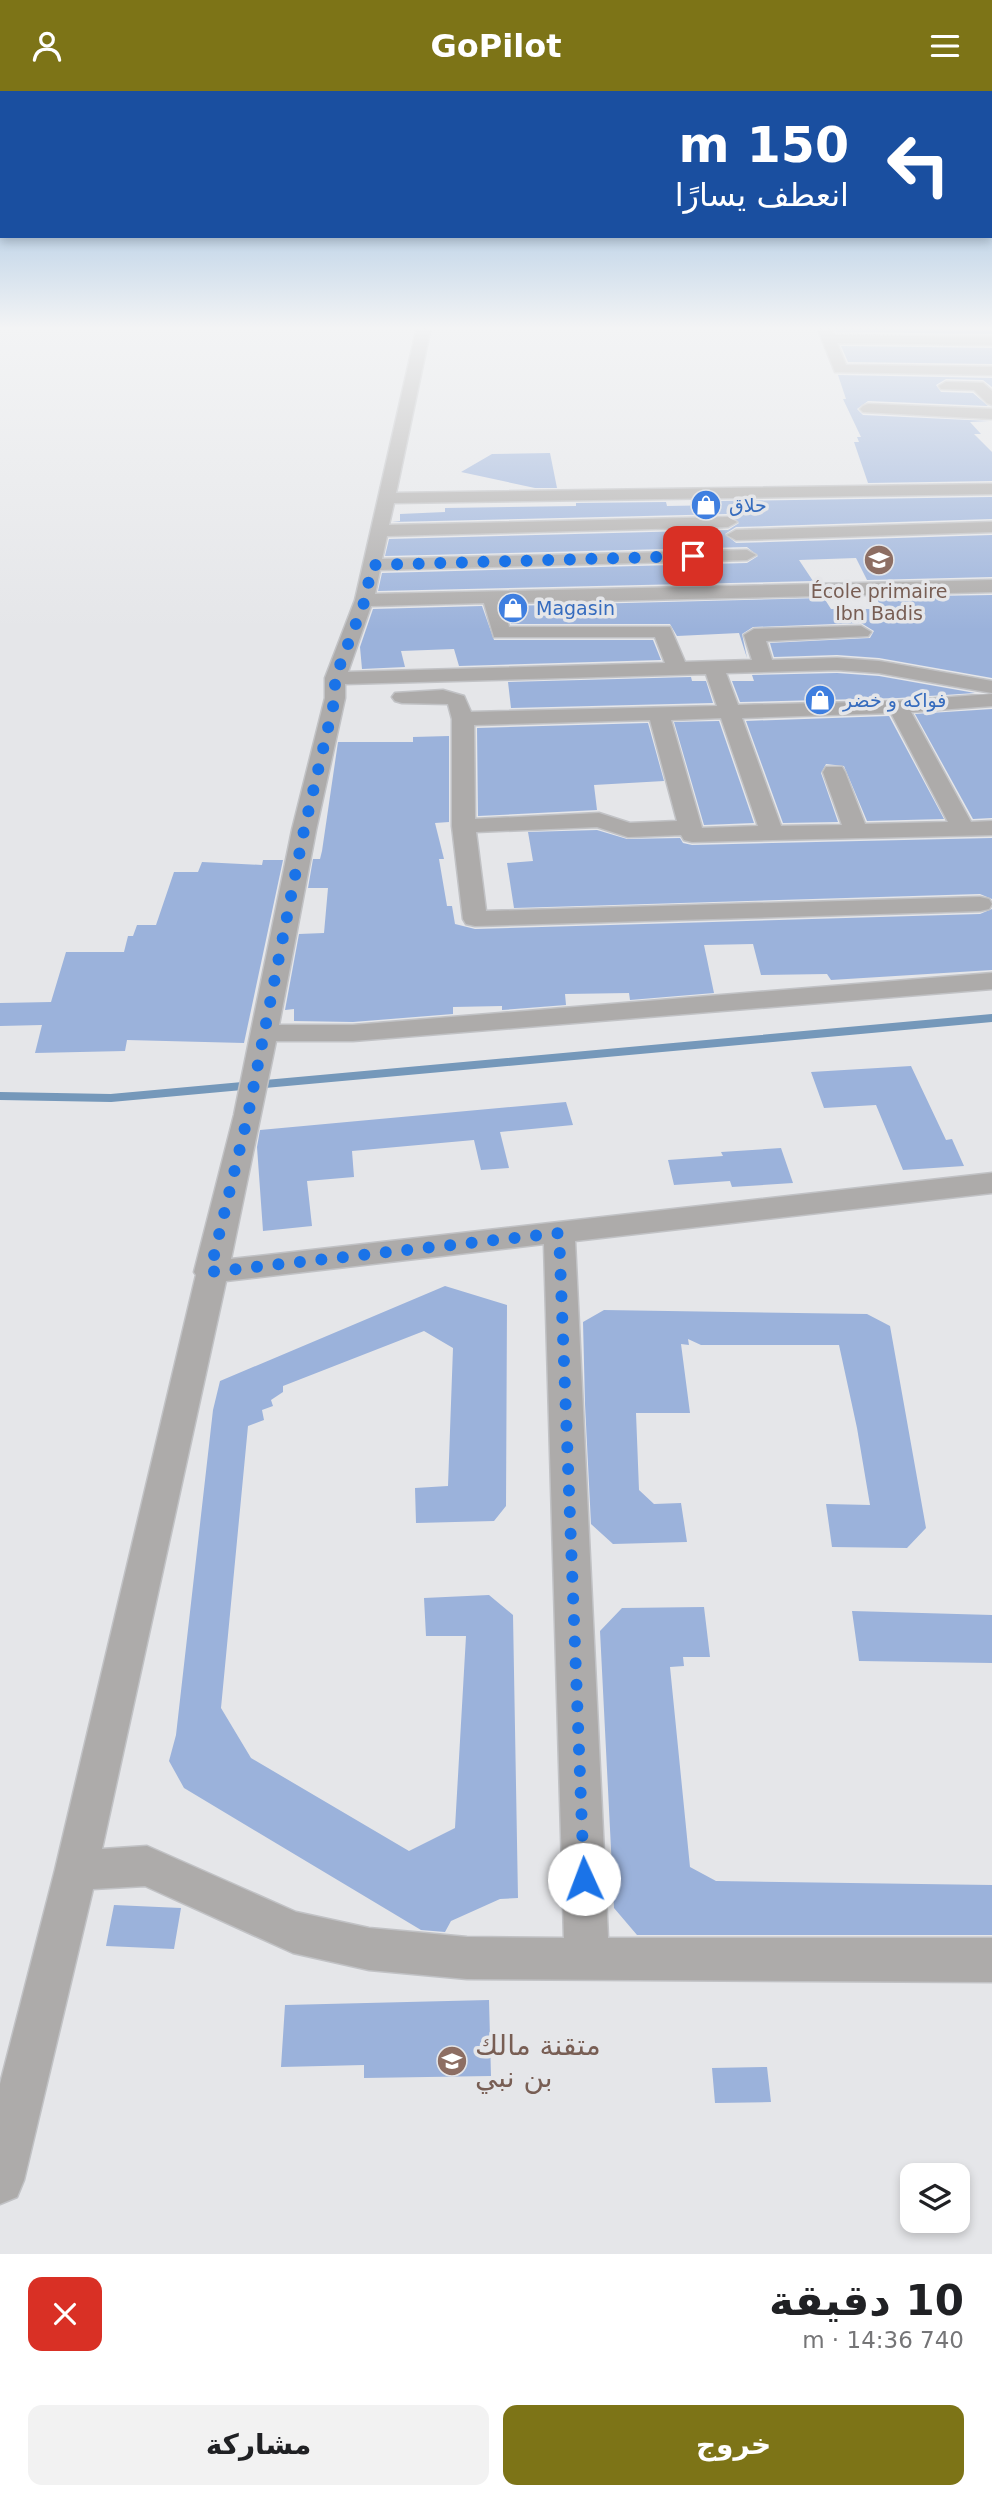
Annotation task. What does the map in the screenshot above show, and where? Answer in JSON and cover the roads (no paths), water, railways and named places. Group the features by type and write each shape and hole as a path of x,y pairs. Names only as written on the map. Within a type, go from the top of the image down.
{"street":[{"path":"0,2180 76,1870 210,1272 248,1115 260,1045 335,688 365,600 402,428"},
{"path":"386,498 984,489 992,508"},
{"path":"716,492 732,529 771,591"},
{"path":"379,531 992,527"},
{"path":"372,565 747,555"},
{"path":"365,600 992,586"},
{"path":"839,590 879,667"},
{"path":"492,598 500,633 663,631 677,669"},
{"path":"764,666 754,635 861,632"},
{"path":"519,633 529,674"},
{"path":"335,688 529,674 836,664 879,667 992,687"},
{"path":"714,668 772,833"},
{"path":"335,688 443,696 457,700 463,719 464,826 475,919 980,904"},
{"path":"463,719 898,707 992,700"},
{"path":"898,707 963,828"},
{"path":"659,715 692,835 992,828"},
{"path":"834,772 856,831"},
{"path":"464,826 599,820 628,830 690,828"},
{"path":"260,1045 353,1033 992,981"},
{"path":"210,1272 992,1183"},
{"path":"559,1233 587,1960"},
{"path":"76,1870 147,1866 293,1931 369,1949 467,1958 992,1960"}],"waterway":[{"path":"0,1096 111,1098 992,1018"}],"place":[{"name":"حلاق","path":"706,505"},
{"name":"École primaire Ibn Badis","path":"879,560"},
{"name":"Magasin","path":"513,608"},
{"name":"فواكه و خضر","path":"820,700"},
{"name":"متقنة مالك بن نبي","path":"452,2061"}]}
